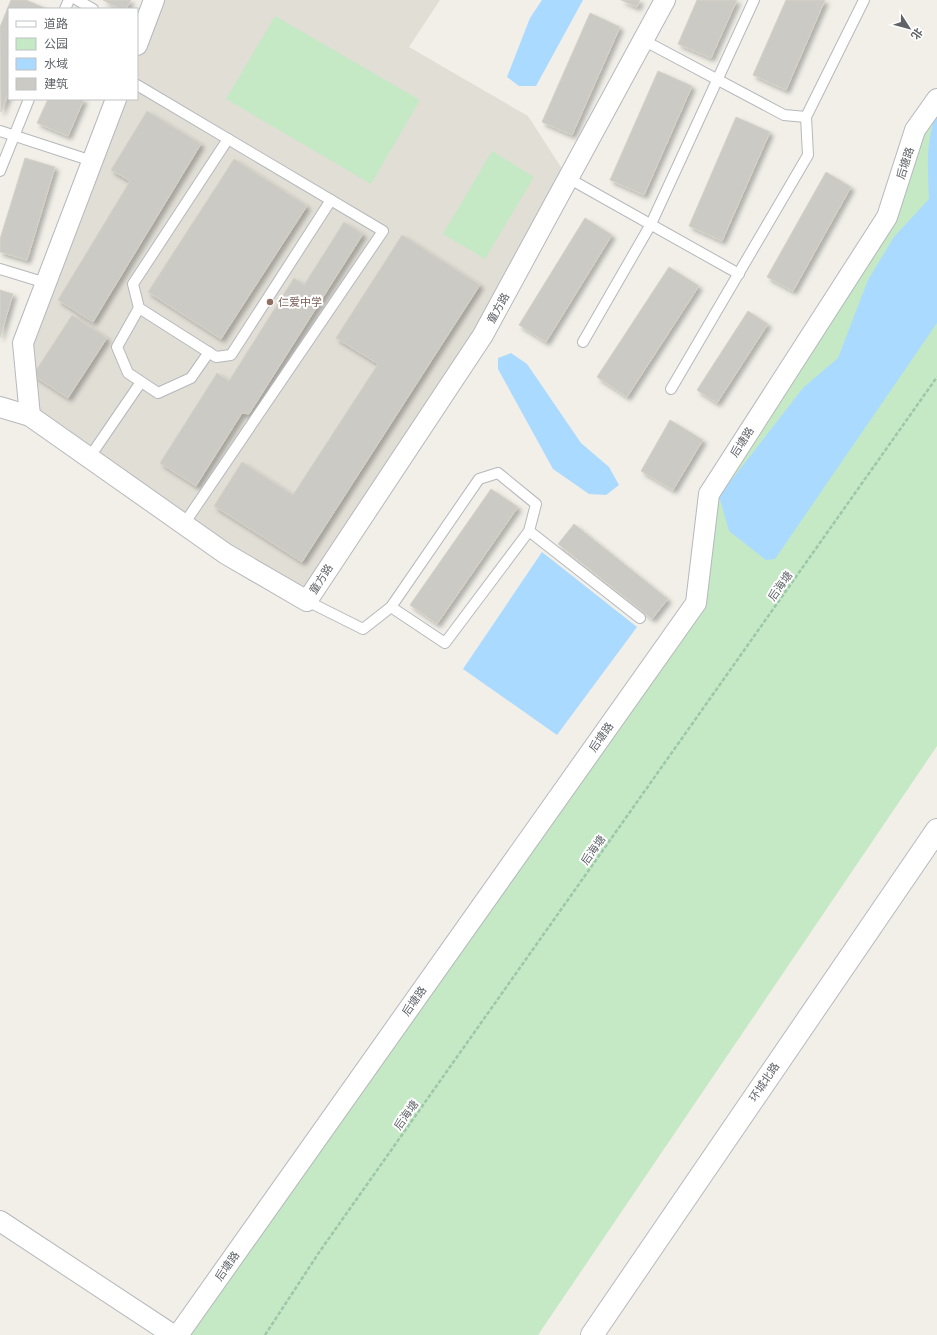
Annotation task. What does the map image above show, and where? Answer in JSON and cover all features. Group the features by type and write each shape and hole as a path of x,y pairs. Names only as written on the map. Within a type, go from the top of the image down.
{"street":[{"path":"138,38 154,0"},
{"name":"童方路","path":"307,602 483,335 665,0"},
{"name":"后塘路","path":"178,1335 696,603 709,494 887,217 915,130 937,99"},
{"path":"30,416 23,343 116,100"},
{"path":"0,407 30,416 226,554 307,602"},
{"name":"环城北路","path":"592,1335 937,830"},
{"path":"0,1220 173,1335"}],"lane":[{"path":"77,0 91,8"},
{"path":"583,342 651,224 754,0"},
{"path":"671,390 808,155 806,117 864,0"},
{"path":"643,40 784,115 806,117"},
{"path":"138,86 383,231 184,524"},
{"path":"0,171 29,100"},
{"path":"0,131 92,161"},
{"path":"209,352 191,378 158,393 128,373 117,348 139,308 133,284 228,139"},
{"path":"568,178 739,274"},
{"path":"139,308 216,357 231,355 331,200"},
{"path":"0,269 46,283"},
{"path":"89,458 141,382"},
{"path":"307,602 363,629 391,607 479,479 498,473 536,504 529,532 445,643 391,607"},
{"path":"529,532 640,618"}],"path":[{"name":"后海塘","path":"265,1335 320,1251 937,377"}],"shaded area":[{"name":"仁爱中学","path":"154,0 440,0 409,47 528,116 568,178 307,601 30,416 23,343 116,100 138,100 138,42"}],"green space":[{"path":"275,16 420,100 371,184 226,99"},
{"path":"937,99 937,746 538,1335 174,1335 696,603 709,494 887,217"},
{"path":"492,151 534,177 485,259 443,234"}],"water":[{"path":"542,0 583,0 536,86 519,86 507,77 530,18"},
{"path":"937,113 937,323 775,559 766,560 729,531 719,496 803,388 838,358 868,280 894,237 929,199 929,145 933,124"},
{"path":"511,353 527,364 581,443 609,467 619,485 606,495 589,494 553,469 498,369 498,358"},
{"path":"542,552 637,627 557,735 463,669"}],"building":[{"path":"11,0 26,0 45,8 8,8 8,94 1,112 0,27"},
{"path":"103,0 131,0 127,8 118,8"},
{"path":"621,0 640,0 637,7"},
{"path":"697,0 737,0 711,58 678,44"},
{"path":"786,0 825,0 786,90 753,75"},
{"path":"590,13 620,27 572,135 542,122"},
{"path":"658,71 692,86 644,195 610,180"},
{"path":"48,100 84,100 68,136 37,123"},
{"path":"147,111 201,144 93,322 58,300 130,181 111,170"},
{"path":"736,117 770,132 722,241 689,226"},
{"path":"25,158 55,167 27,260 0,252 0,239"},
{"path":"234,159 307,206 221,339 148,292"},
{"path":"826,172 851,187 793,291 767,277"},
{"path":"585,218 612,235 546,342 519,325"},
{"path":"344,222 363,234 249,414 242,413 196,486 160,463 217,373 229,381 294,278 304,285"},
{"path":"402,235 480,285 302,562 214,506 242,462 293,495 378,364 336,338"},
{"path":"669,267 699,286 627,397 597,377"},
{"path":"0,290 13,294 0,337"},
{"path":"748,311 768,324 717,403 697,390"},
{"path":"72,315 107,338 68,398 33,375"},
{"path":"670,420 703,440 673,490 641,471"},
{"path":"491,489 518,507 437,624 410,605"},
{"path":"574,524 668,599 652,619 558,544"}],"place":[{"name":"仁爱中学","path":"270,302"}]}
